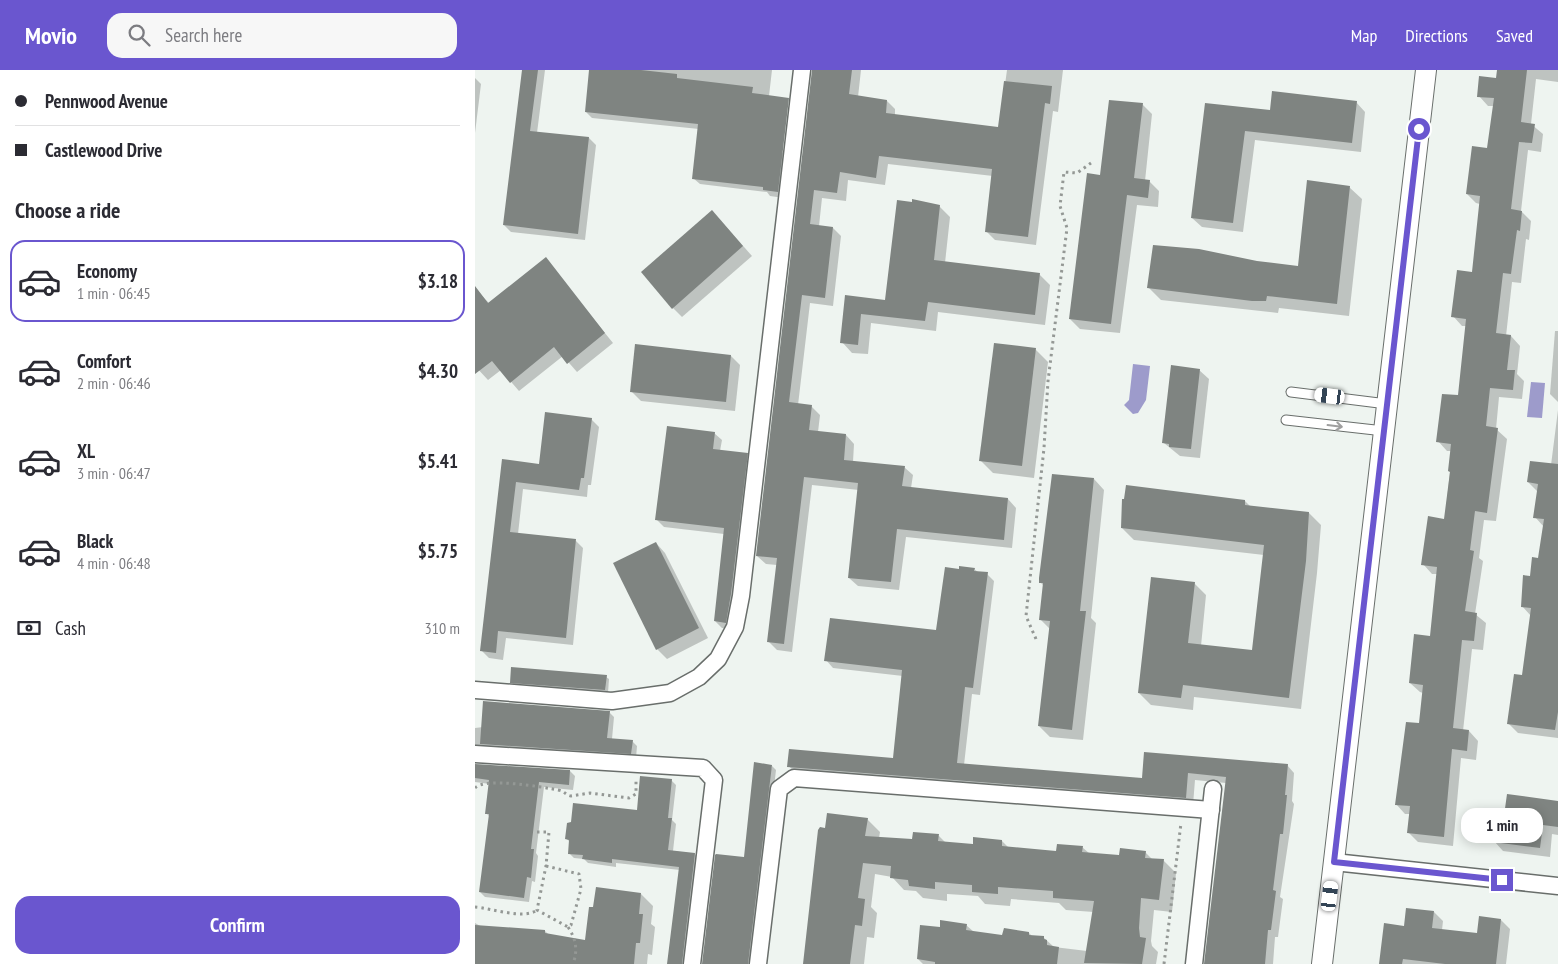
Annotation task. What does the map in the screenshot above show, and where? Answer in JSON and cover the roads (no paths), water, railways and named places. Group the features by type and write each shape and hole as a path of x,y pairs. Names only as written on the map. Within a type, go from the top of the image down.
{"street":[{"path":"475,690 612,701 670,693 699,677 718,659 735,627 741,596 802,70"},
{"path":"1322,964 1426,70"},
{"path":"475,754 703,768 714,780 692,964"},
{"path":"758,964 779,789 794,778 1211,810"},
{"path":"1193,964 1213,789"},
{"path":"1334,862 1558,886"}],"lane":[{"path":"1291,392 1387,404"},
{"path":"1287,420 1384,432"}],"water":[{"path":"1133,364 1150,366 1146,400 1138,413 1133,414 1124,405 1129,400"},
{"path":"1531,382 1545,383 1542,418 1527,417"}]}
